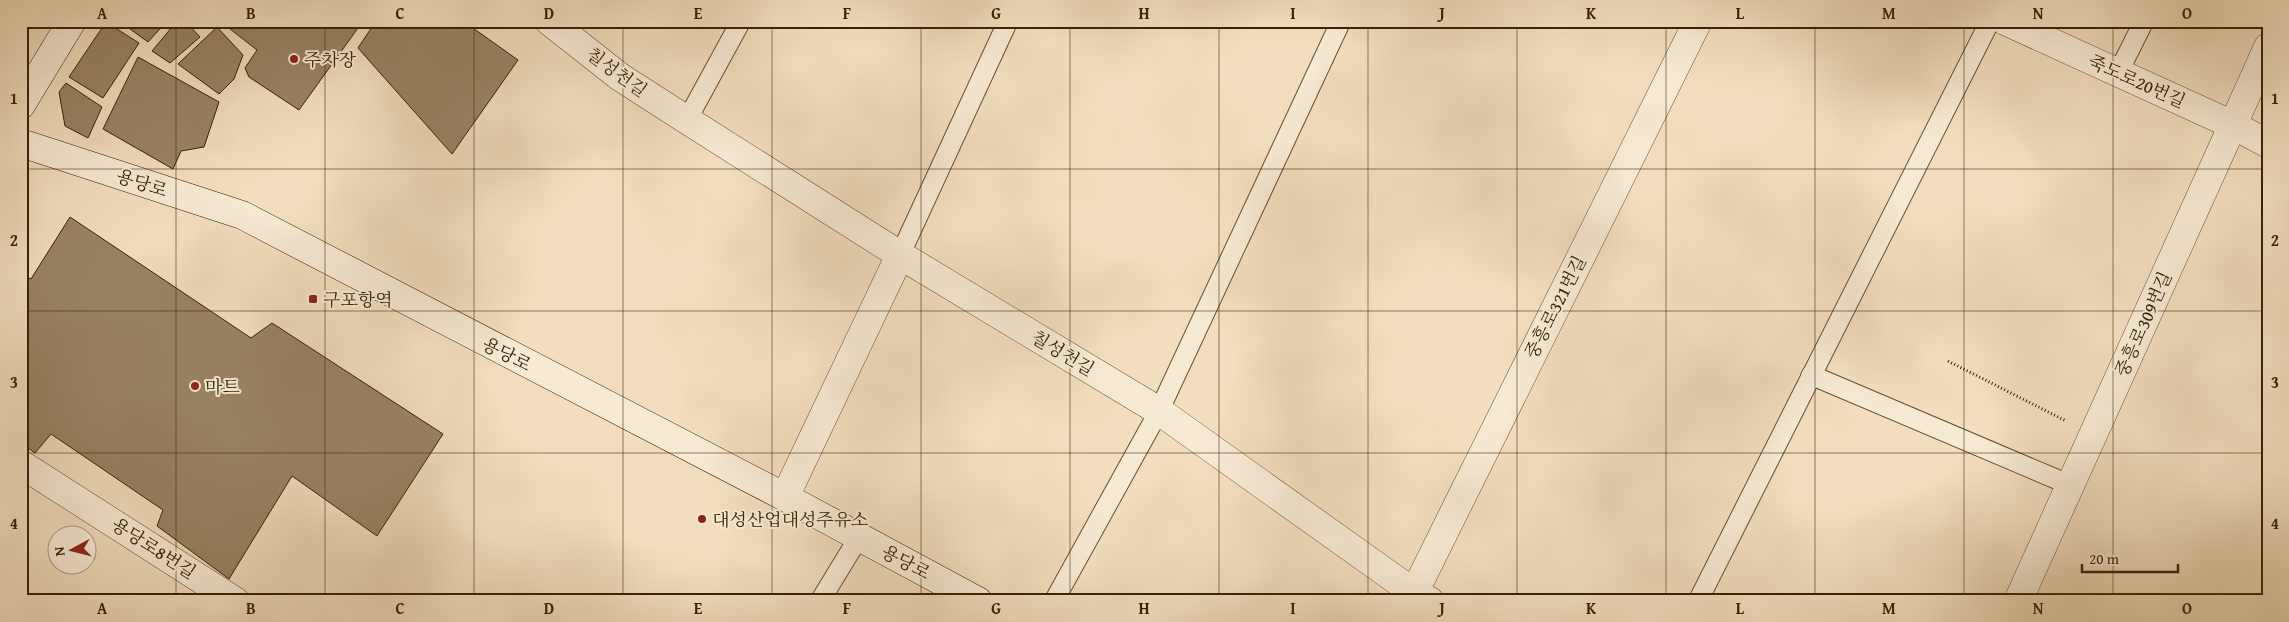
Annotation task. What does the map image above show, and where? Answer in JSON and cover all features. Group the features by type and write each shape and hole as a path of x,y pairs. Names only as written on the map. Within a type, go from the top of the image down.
{"street":[{"path":"21,105 72,21"},
{"name":"칠성천길","path":"549,21 620,77 686,120 900,255 1160,411 1418,598"},
{"name":"중흥로321번길","path":"1418,598 1698,21"},
{"name":"죽도로20번길","path":"2005,21 2233,125 2268,144"},
{"name":"중흥로309번길","path":"2018,601 2268,46"},
{"name":"용당로","path":"21,143 242,215 785,497 978,601"},
{"path":"785,497 900,255"},
{"name":"용당로8번길","path":"21,464 235,601"}],"lane":[{"path":"686,120 740,21"},
{"path":"900,255 1008,21"},
{"path":"1054,601 1160,411 1341,21"},
{"path":"1698,601 1990,21"},
{"path":"2118,73 2144,21"},
{"path":"1812,375 2070,485"},
{"path":"820,601 860,537"}],"path":[{"path":"1948,361 2093,435"}],"building":[{"path":"119,21 167,21 148,42"},
{"path":"177,21 185,21 200,37 170,63 152,51"},
{"name":"주차장","path":"226,21 363,21 299,110 249,77 245,68 257,50 230,29"},
{"path":"376,21 463,21 518,60 452,154 358,48"},
{"path":"106,22 139,43 103,98 69,77"},
{"path":"217,27 243,55 234,79 219,94 178,64"},
{"path":"138,57 219,102 204,147 181,151 173,169 103,129"},
{"path":"66,83 102,107 88,138 65,126 59,92"},
{"name":"마트","path":"70,217 251,338 272,323 443,434 377,536 292,476 229,579 157,526 163,510 51,434 35,453 21,443 21,274 31,279"}],"place":[{"name":"주차장","path":"294,59"},
{"name":"구포항역","path":"313,299"},
{"name":"마트","path":"195,386"},
{"name":"대성산업대성주유소","path":"702,519"}]}
